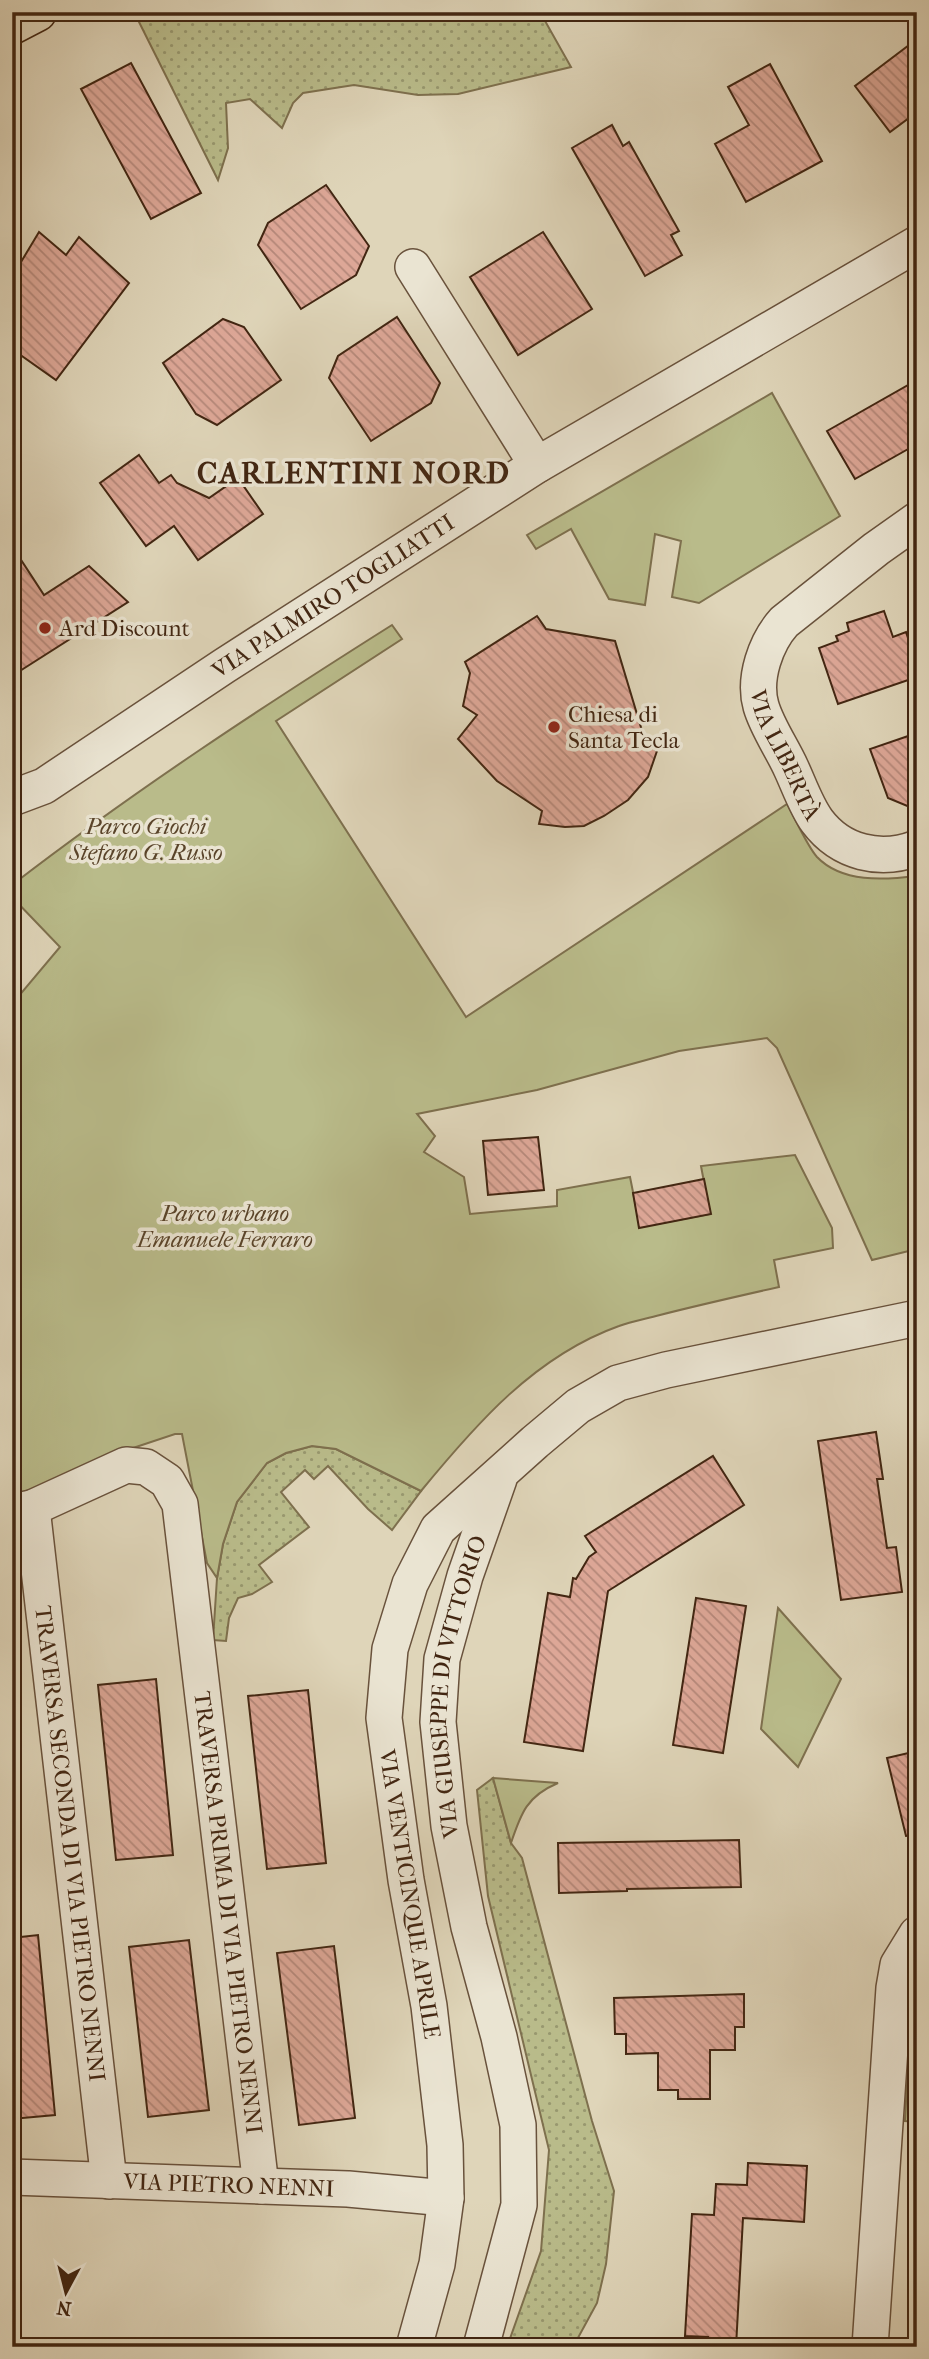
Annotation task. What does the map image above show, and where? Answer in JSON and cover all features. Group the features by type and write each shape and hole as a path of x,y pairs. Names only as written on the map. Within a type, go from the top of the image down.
{"main road":[{"path":"12,25 37,12"}],"street":[{"name":"VIA PALMIRO TOGLIATTI","path":"12,819 28,792 537,465 916,246"},
{"path":"413,267 537,465"},
{"name":"VIA LIBERTÀ","path":"917,520 784,622 774,634 764,657 759,681 761,705 816,819 832,838 853,850 876,855 904,853 917,848"},
{"name":"VIA GIUSEPPE DI VITTORIO","path":"481,2347 519,2205 518,2125 499,2037 469,1927 449,1826 438,1722 442,1659 465,1576 500,1475 578,1406 618,1383 666,1370 917,1318"},
{"name":"TRAVERSA PRIMA DI VIA PIETRO NENNI","path":"22,1510 126,1465 146,1467 167,1481 180,1504 261,2186"},
{"name":"VIA VENTICINQUE APRILE","path":"414,2347 437,2264 446,2198 445,2145 429,2006 406,1880 384,1718 390,1649 410,1584 438,1530 500,1475"},
{"name":"TRAVERSA SECONDA DI VIA PIETRO NENNI","path":"22,1510 109,2181"},
{"path":"870,2347 894,1988 898,1965 917,1934"},
{"name":"VIA PIETRO NENNI","path":"12,2178 348,2189 446,2198"}],"green space":[{"path":"134,12 540,12 571,67 458,94 418,95 354,85 303,93 293,103 282,128 250,99 226,103 228,148 218,180"},
{"path":"772,393 840,516 699,603 672,597 681,541 655,534 645,605 609,599 571,529 536,549 527,535"},
{"name":"Parco urbano Emanuele Ferraro","path":"392,625 402,639 276,721 466,1017 787,804 813,852 827,865 864,878 917,876 917,1249 872,1260 777,1048 767,1038 679,1051 537,1090 417,1114 435,1136 424,1152 464,1177 470,1214 557,1206 557,1190 630,1177 640,1227 710,1214 701,1166 795,1155 832,1228 833,1248 774,1260 779,1287 624,1324 560,1355 534,1374 486,1417 421,1491 336,1449 312,1446 286,1453 267,1463 237,1502 223,1544 217,1578 207,1563 182,1434 115,1454 12,1498 12,1004 60,947 12,897 12,885 199,750"},
{"path":"312,1446 336,1449 421,1491 392,1530 368,1509 328,1466 314,1479 305,1470 281,1492 309,1527 259,1565 272,1582 252,1594 238,1598 229,1618 226,1641 213,1640 217,1578 223,1544 237,1502 267,1463 286,1453"},
{"path":"778,1608 841,1679 798,1767 761,1729"},
{"path":"493,1778 511,1843 522,1858 592,2121 614,2191 606,2264 597,2303 573,2347 507,2347 541,2251 549,2150 488,1896 477,1790"},
{"path":"493,1778 558,1783 532,1800 518,1823 511,1843"},
{"path":"911,2006 917,2010 917,2122 905,2121"}],"building":[{"path":"917,39 917,112 890,132 855,86"},
{"path":"131,63 201,193 151,219 81,89"},
{"path":"770,64 822,161 746,202 715,144 749,125 728,87"},
{"path":"612,125 623,146 629,142 679,231 671,235 682,255 645,276 572,148"},
{"path":"326,185 369,246 356,275 301,309 258,245 268,223"},
{"path":"39,232 66,255 79,237 129,283 56,380 12,349 12,277"},
{"path":"543,232 592,309 518,355 470,277"},
{"path":"397,317 440,383 431,403 371,441 329,378 338,356"},
{"path":"223,319 244,327 281,380 217,425 196,414 163,363"},
{"path":"917,380 917,444 855,479 827,431"},
{"path":"139,455 159,483 171,475 177,483 209,498 238,478 263,514 198,560 174,526 146,546 100,483"},
{"path":"12,546 44,595 89,566 128,602 12,676"},
{"path":"884,611 893,637 906,632 917,665 917,677 838,704 819,648 838,641 836,636 849,631 847,623"},
{"name":"Chiesa di Santa Tecla","path":"537,616 546,629 615,641 646,744 657,751 648,777 628,800 584,826 539,824 542,811 497,781 458,739 477,715 463,706 470,673 465,662"},
{"path":"917,733 917,810 888,798 870,749"},
{"path":"538,1137 544,1190 488,1195 483,1141"},
{"path":"704,1179 711,1214 639,1228 633,1193"},
{"path":"876,1432 883,1479 877,1479 887,1548 896,1547 902,1592 841,1600 818,1441"},
{"path":"713,1456 744,1505 608,1591 583,1751 524,1742 548,1593 570,1597 573,1578 576,1579 589,1557 596,1552 585,1536"},
{"path":"696,1598 746,1606 723,1753 673,1745"},
{"path":"156,1679 173,1855 116,1860 98,1685"},
{"path":"308,1690 326,1863 267,1869 248,1696"},
{"path":"917,1751 917,1835 906,1836 887,1758"},
{"path":"739,1840 741,1887 559,1893 558,1843"},
{"path":"38,1935 55,2115 12,2119 12,1938"},
{"path":"189,1940 209,2110 148,2117 129,1947"},
{"path":"334,1946 355,2118 299,2125 277,1953"},
{"path":"744,1994 744,2027 735,2027 735,2050 710,2050 710,2099 678,2099 678,2090 658,2090 658,2053 626,2054 626,2034 615,2034 614,1998"},
{"path":"748,2163 807,2166 804,2222 743,2218 736,2347 707,2347 708,2337 685,2336 692,2214 714,2215 716,2184 747,2185"}],"place":[{"name":"Ard Discount","path":"45,628"},
{"name":"Chiesa di Santa Tecla","path":"554,727"}],"district":[{"name":"CARLENTINI NORD","path":"354,473"}],"park label":[{"name":"Parco Giochi Stefano G. Russo","path":"146,839"}]}
